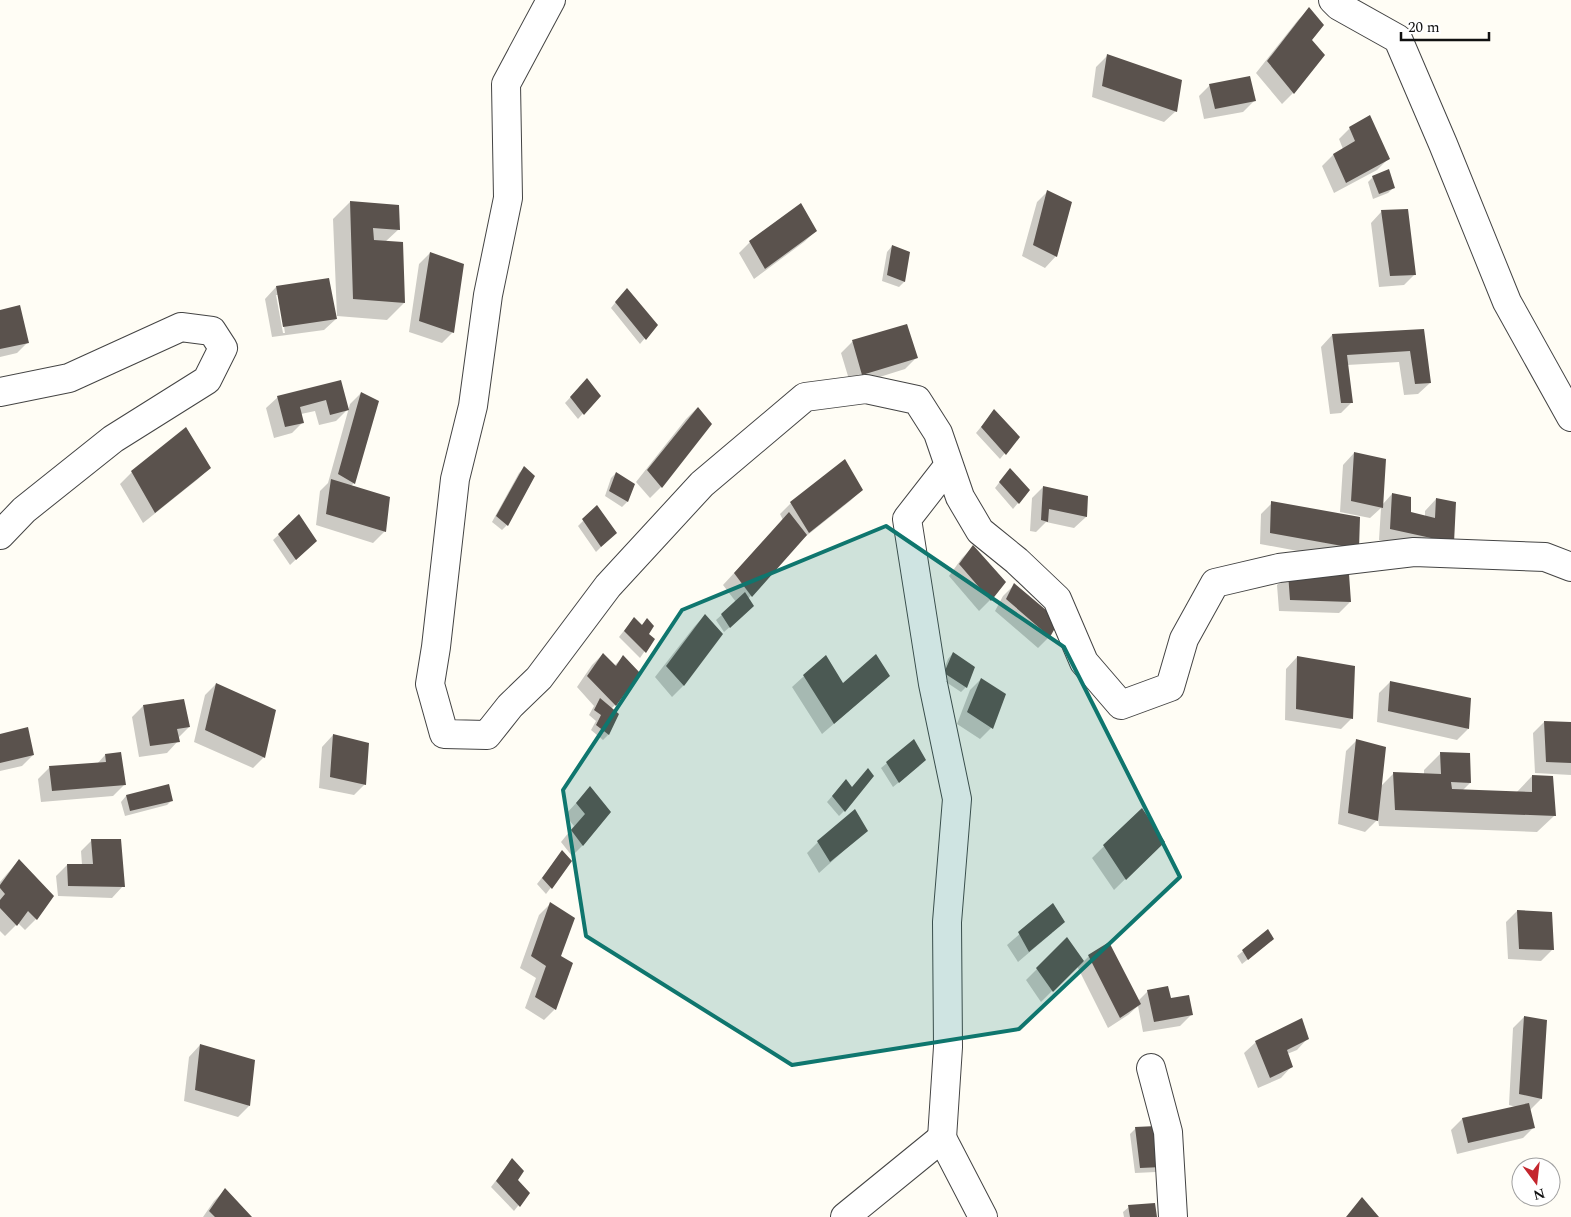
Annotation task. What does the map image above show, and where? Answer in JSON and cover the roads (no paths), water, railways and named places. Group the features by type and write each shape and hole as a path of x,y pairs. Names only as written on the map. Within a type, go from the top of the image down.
{"street":[{"path":"551,0 506,84 508,198 488,295 473,406 455,479 430,684 444,734 487,735 510,706 539,678 608,586 702,484 805,397 866,389 917,400 938,433 960,497 980,531 1017,561 1057,599 1084,662 1121,705 1170,687 1184,639 1215,583 1279,568 1414,552 1546,557 1571,567"},
{"path":"1333,0 1339,6 1398,39 1507,302 1571,417"},
{"path":"0,392 70,378 182,327 212,331 223,348 208,380 113,439 24,510 0,535"},
{"path":"949,465 907,519 933,684 957,799 947,922 948,1047 942,1138 983,1217"},
{"path":"1151,1068 1168,1132 1173,1217"},
{"path":"845,1217 942,1138"}]}
